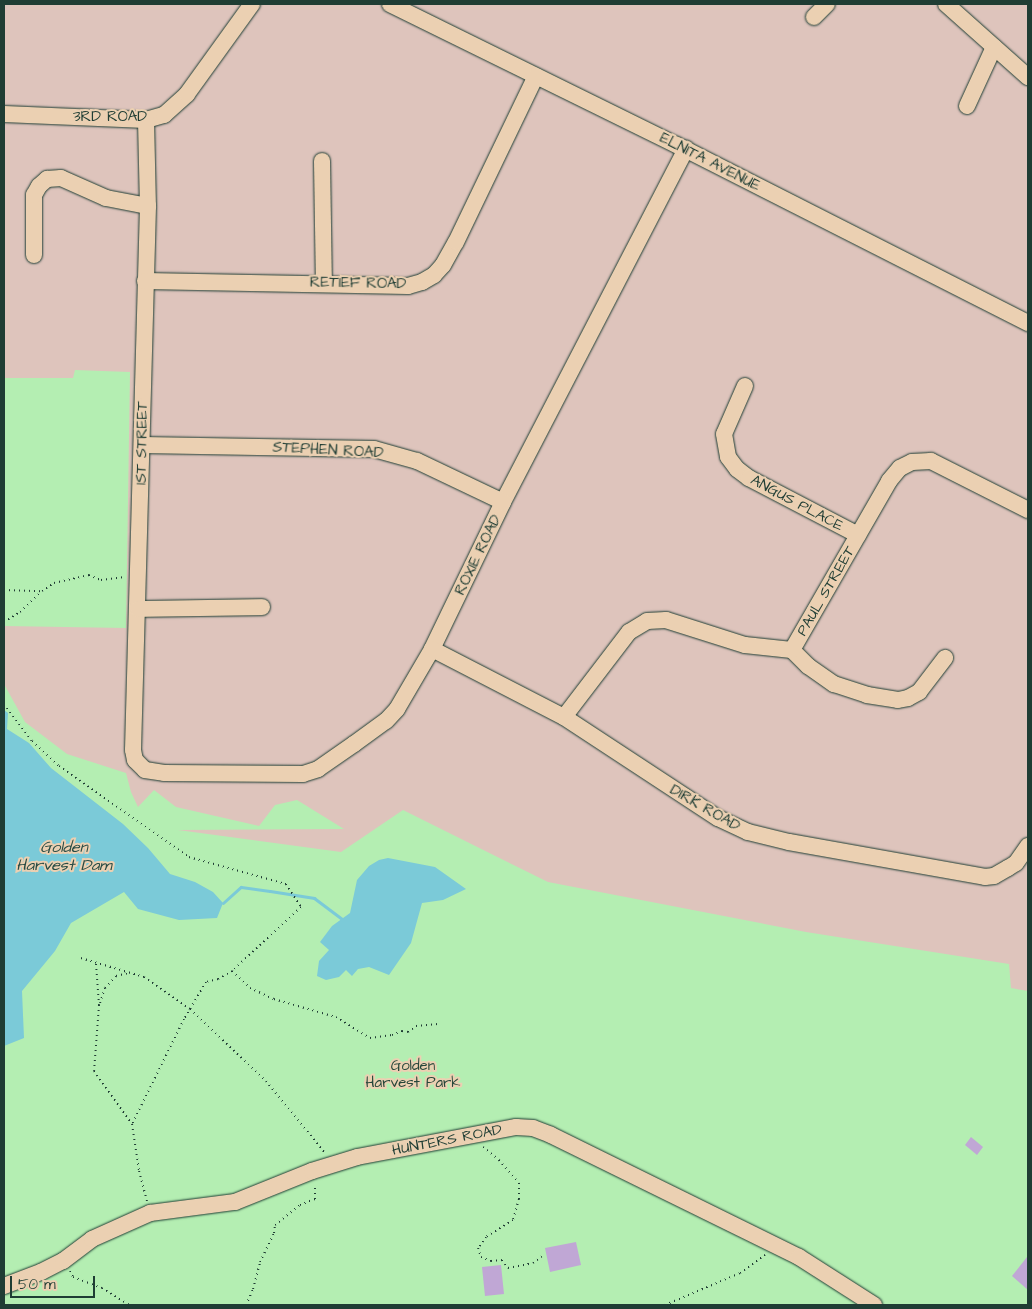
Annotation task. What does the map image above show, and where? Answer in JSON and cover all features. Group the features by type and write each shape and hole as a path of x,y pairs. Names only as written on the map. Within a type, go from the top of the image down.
{"street":[{"name":"3RD ROAD","path":"4,114 146,120 164,115 182,100 252,4"},
{"name":"ELNITA AVENUE","path":"390,4 686,149 1028,323"},
{"path":"814,17 827,4"},
{"path":"946,4 1028,77"},
{"path":"967,106 994,47"},
{"name":"RETIEF ROAD","path":"145,281 408,286 422,282 434,275 443,265 456,242 536,76"},
{"name":"1ST STREET","path":"139,765 133,750 140,580 148,206 146,120"},
{"name":"ROXIE ROAD","path":"139,765 145,770 174,773 303,774 318,769 386,720 397,709 432,649 504,502 686,149"},
{"path":"322,161 324,283"},
{"path":"34,255 34,195 39,186 47,179 61,178 106,198 148,206"},
{"name":"ANGUS PLACE","path":"744,386 724,434 728,457 737,469 749,478 858,535"},
{"name":"STEPHEN ROAD","path":"142,445 374,449 417,461 504,502"},
{"name":"PAUL STREET","path":"564,717 628,632 647,621 666,620 745,645 792,650 889,481 900,468 920,460 931,461 1028,510"},
{"path":"138,610 262,607"},
{"name":"DIRK ROAD","path":"432,649 564,717 718,818 763,836 985,877 994,876 1016,863 1028,846"},
{"path":"792,650 808,666 834,684 867,695 898,700 908,698 919,692 945,658"},
{"name":"HUNTERS ROAD","path":"4,1286 64,1261 92,1239 150,1212 234,1202 312,1171 374,1153 516,1127 533,1128 778,1246 799,1257 874,1305"}],"path":[{"path":"4,622 20,612 42,590 54,584 89,575 101,580 124,577 140,580"},
{"path":"4,590 42,590"},
{"path":"4,704 32,741 58,766 189,856 286,884 301,907 232,971 218,979 206,982 190,1009 132,1124"},
{"path":"81,958 144,977 190,1009 266,1081 316,1140 332,1165"},
{"path":"96,963 99,1005 94,1071 132,1124 139,1171 150,1212"},
{"path":"232,971 250,988 274,999 336,1016 370,1038 392,1035 402,1031 408,1032 416,1026 438,1024"},
{"path":"99,1005 105,988 111,981 116,976 130,972"},
{"path":"470,1136 499,1160 519,1183 519,1199 513,1220 486,1237 478,1248 481,1257 491,1261 502,1260 508,1268 533,1262 542,1256"},
{"path":"246,1305 254,1289 256,1275 274,1233 275,1225 292,1210 315,1200 312,1171"},
{"path":"665,1305 740,1273 778,1246"},
{"path":"64,1261 73,1277 102,1288 128,1305"}],"green space":[{"path":"75,370 130,372 126,628 4,626 4,378 73,378"},
{"name":"Golden Harvest Park","path":"4,684 25,722 67,754 126,773 131,792 138,807 154,790 176,807 259,826 275,805 297,800 344,829 178,830 341,852 403,810 548,882 806,932 1009,964 1011,988 1028,991 1028,1305 4,1305"}],"water":[{"name":"Golden Harvest Dam","path":"4,710 8,713 7,729 29,743 51,768 123,824 148,848 170,874 195,882 213,892 223,903 217,918 179,920 138,909 124,892 71,923 55,951 22,991 24,1038 4,1046"},
{"path":"388,858 435,867 466,889 443,900 422,903 411,943 389,975 369,967 358,969 352,976 346,970 339,977 326,980 317,976 319,961 329,950 320,942 332,926 350,913 357,880 369,866 379,860"}],"building":[{"path":"971,1137 983,1147 977,1155 965,1145"},
{"path":"576,1242 581,1265 550,1272 545,1248"},
{"path":"1028,1258 1028,1290 1012,1276"},
{"path":"501,1265 504,1294 485,1296 482,1267"}],"waterway":[{"path":"223,903 241,887 314,898 342,919"}]}
